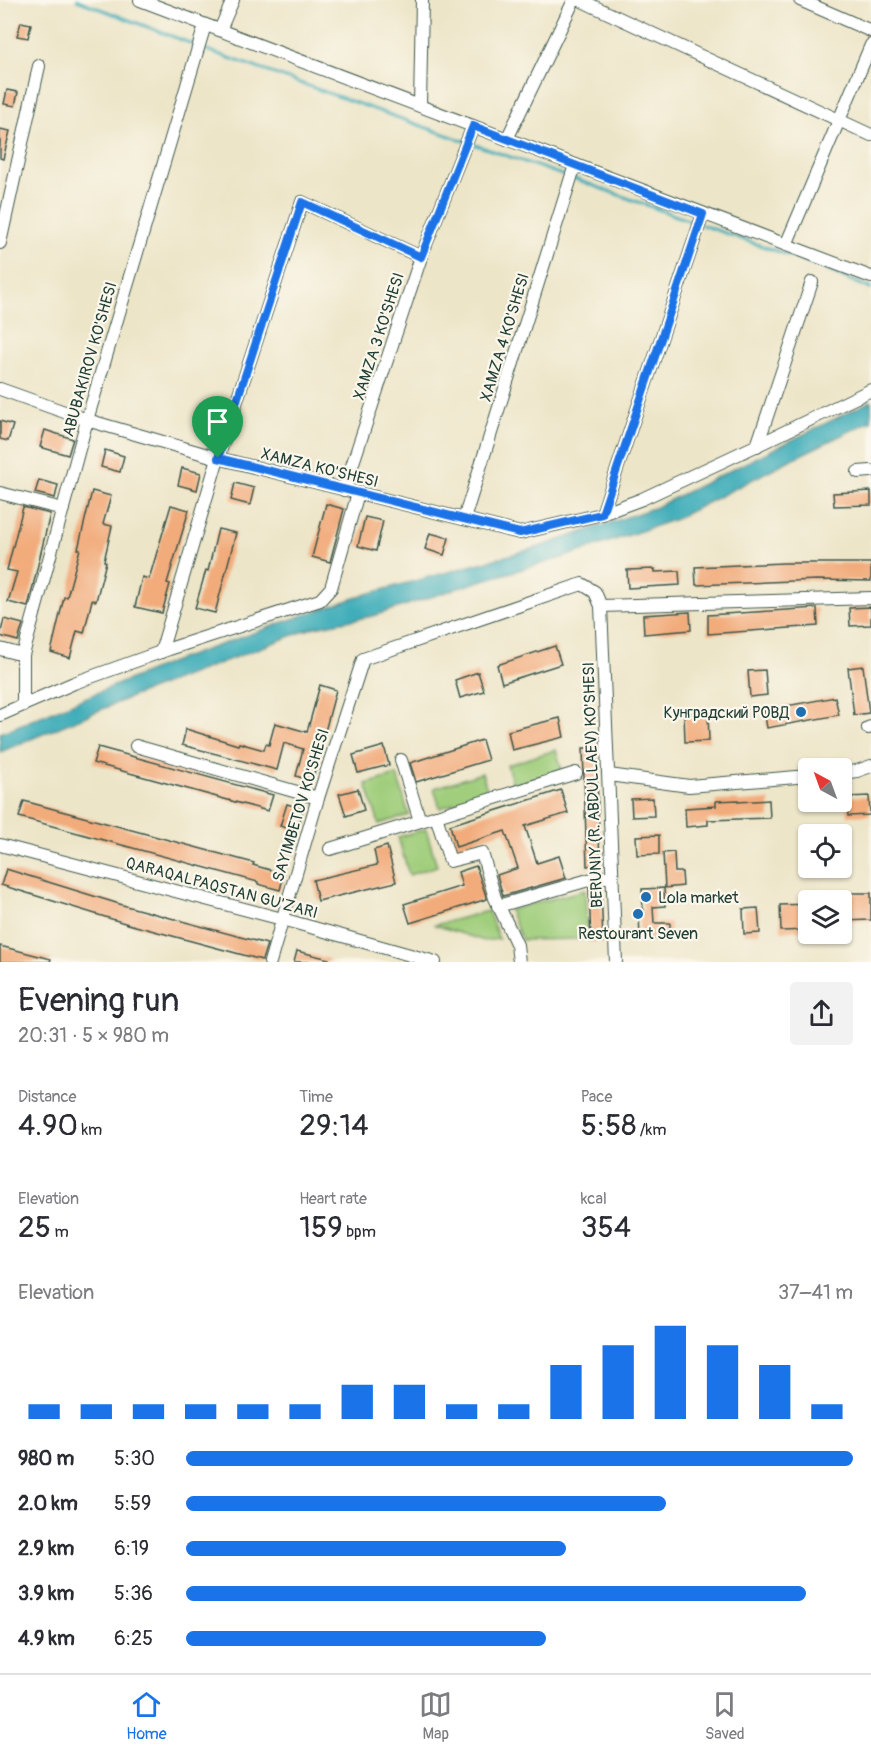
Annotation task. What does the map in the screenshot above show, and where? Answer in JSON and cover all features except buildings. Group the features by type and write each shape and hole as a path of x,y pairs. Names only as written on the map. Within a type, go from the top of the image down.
{"street":[{"path":"140,0 871,277"},
{"path":"220,30 233,0"},
{"path":"420,106 423,0"},
{"path":"507,139 574,0"},
{"path":"580,0 871,135"},
{"path":"800,0 871,31"},
{"name":"ABUBAKIROV KO'SHESI","path":"23,705 23,655 87,420 205,25"},
{"path":"786,245 871,45"},
{"path":"0,243 39,66"},
{"name":"XAMZA 3 KO'SHESI","path":"344,490 421,257 473,126"},
{"name":"XAMZA 4 KO'SHESI","path":"464,519 575,165"},
{"path":"161,652 218,458 302,202 421,257"},
{"path":"602,514 703,214"},
{"path":"757,446 812,282"},
{"name":"XAMZA KO'SHESI","path":"0,389 87,420 218,458 520,533 602,514 642,499 871,390"},
{"path":"858,472 871,471"},
{"path":"0,493 63,509"},
{"path":"0,715 74,683 320,600 331,588 358,493"},
{"name":"SAYIMBETOV KO'SHESI","path":"270,962 318,798 363,659 582,584 595,592 601,606"},
{"path":"601,606 871,598"},
{"name":"BERUNIY (R. ABDULLAEV) KO'SHESI","path":"601,606 616,962"},
{"path":"0,649 23,655"},
{"path":"136,746 318,798"},
{"path":"401,760 420,821"},
{"path":"852,772 871,769"},
{"path":"330,849 576,773"},
{"path":"609,775 689,786 798,777"},
{"path":"436,816 450,861 482,853 498,906 517,945 519,962"},
{"name":"QARAQALPAQSTAN GU'ZARI","path":"0,845 435,962"},
{"path":"498,906 596,878 612,877"}],"green space":[{"path":"556,750 562,770 513,785 507,765"},
{"path":"482,773 488,793 440,808 434,788"},
{"path":"397,775 409,815 379,824 366,784"},
{"path":"426,829 437,866 409,875 398,837"},
{"path":"585,890 587,939 522,940 509,910"},
{"path":"488,911 499,939 484,941 435,925"}],"water":[{"path":"871,401 871,421 676,519 565,557 477,582 373,616 315,627 131,697 0,752 0,733 169,663 367,594 539,547 656,507"}],"waterway":[{"path":"77,0 195,45"},
{"path":"201,48 464,141"},
{"path":"470,143 568,177"},
{"path":"575,179 696,223"},
{"path":"702,225 811,263 871,289"}],"place":[{"name":"Кунградский РОВД","path":"801,712"},
{"name":"Lola market","path":"646,897"},
{"name":"Restourant Seven","path":"638,914"}],"route":[{"path":"473,126 703,214 602,514 520,533 218,458 302,202 421,257 473,126"}]}
